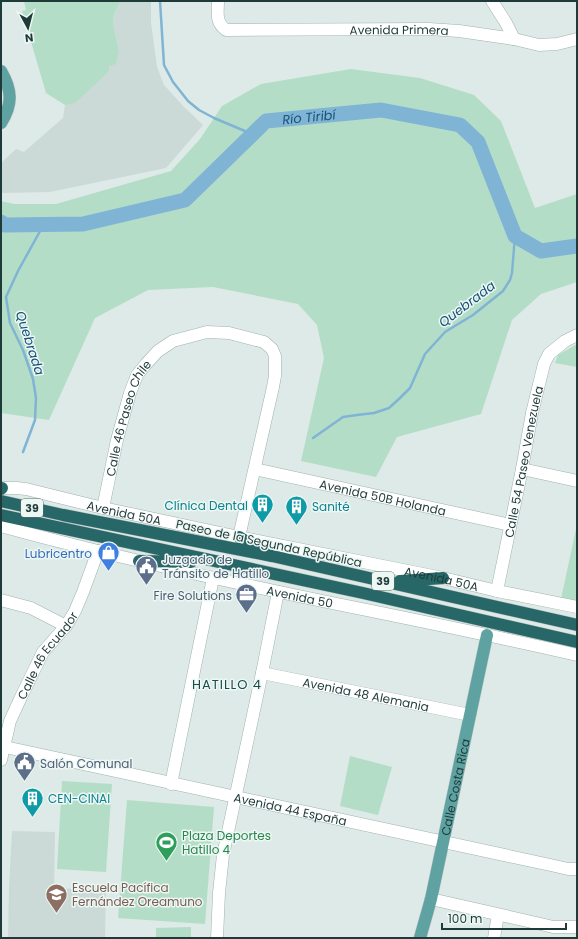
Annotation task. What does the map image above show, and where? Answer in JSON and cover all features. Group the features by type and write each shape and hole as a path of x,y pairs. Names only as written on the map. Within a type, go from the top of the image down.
{"highway":[{"name":"Paseo de la Segunda República","path":"1,501 63,515 272,556 577,625"},
{"name":"39","path":"1,515 363,593 577,642"},
{"path":"239,537 272,556"},
{"path":"139,561 220,562"},
{"path":"386,581 443,578"}],"main road":[{"path":"1,71 10,92 6,114 1,123"},
{"name":"Calle Costa Rica","path":"420,938 443,842 487,635"}],"street":[{"name":"Avenida Primera","path":"218,1 218,19 221,26 226,30 429,29 459,31 514,39 539,45 557,44 577,39"},
{"path":"492,1 514,39"},
{"name":"Calle 46 Paseo Chile","path":"103,508 117,440 130,393 137,375 158,351 173,341 207,332 229,333 264,342 272,349 275,356 276,376 255,469"},
{"name":"Calle 54 Paseo Venezuela","path":"497,591 532,413 544,364 549,354 565,341 577,335"},
{"path":"239,537 255,469"},
{"name":"Avenida 50B Holanda","path":"255,469 510,525"},
{"path":"522,469 577,481"},
{"name":"Avenida 50A","path":"1,488 26,489 103,508 577,607"},
{"name":"Avenida 50","path":"1,526 213,578 577,655"},
{"name":"Calle 46 Ecuador","path":"1,760 10,721 24,690 43,652 66,626 75,611 98,551"},
{"path":"171,784 213,578"},
{"path":"217,938 219,893 223,855 278,592"},
{"path":"1,600 32,608 66,626"},
{"name":"Avenida 48 Alemania","path":"262,673 470,715"},
{"name":"Avenida 44 España","path":"5,747 568,869 577,869"},
{"path":"430,899 498,915 551,932 577,927"},
{"path":"494,938 498,915"}],"shaded area":[{"path":"121,1 151,1 151,23 157,67 164,85 203,125 166,168 50,192 1,193 1,163 16,149 24,152 63,118 65,105 75,102 109,71 108,66 119,51 113,23 114,14"},
{"name":"Escuela Pacífica Fernández Oreamuno","path":"12,831 55,832 54,889 106,888 105,938 8,938"}],"green space":[{"path":"24,1 121,1 114,14 113,23 119,51 116,64 109,66 109,71 75,103 65,105 46,93 22,11 26,10"},
{"path":"351,69 420,78 474,95 501,121 535,208 577,194 577,282 541,294 512,320 481,414 397,437 376,477 301,461 324,358 317,325 298,304 213,287 148,290 95,318 49,420 1,413 1,201 14,204 56,204 171,171 200,139 222,106 261,84"},
{"path":"577,344 577,367 555,363 558,355"},
{"path":"577,524 577,602 561,599"},
{"path":"350,756 392,767 378,815 340,806"},
{"path":"62,781 112,784 106,872 57,869"},
{"name":"Plaza Deportes Hatillo 4","path":"127,800 214,807 205,924 118,918"},
{"path":"191,927 191,938 156,938 156,928"}],"waterway":[{"path":"160,1 164,65 173,82 188,101 199,110 252,134"},
{"name":"Río Tiribí","path":"1,222 5,225 83,224 185,200 266,121 381,110 460,125 478,142 515,236 541,251 577,246"},
{"name":"Quebrada","path":"23,452 35,420 36,398 33,379 23,350 10,323 6,297 18,271 44,224"},
{"name":"Quebrada","path":"313,438 343,417 374,413 389,408 400,398 410,388 425,354 445,332 473,315 503,291 510,280 512,273 515,236"}],"place":[{"name":"Clínica Dental","path":"263,524"},
{"name":"Sanité","path":"296,526"},
{"name":"Lubricentro","path":"108,572"},
{"name":"Juzgado de Tránsito de Hatillo","path":"146,586"},
{"name":"Fire Solutions","path":"247,614"},
{"name":"Salón Comunal","path":"25,782"},
{"name":"CEN-CINAI","path":"32,818"},
{"name":"Plaza Deportes Hatillo 4","path":"166,862"},
{"name":"Escuela Pacífica Fernández Oreamuno","path":"57,914"}],"district":[{"name":"HATILLO 4","path":"227,684"}]}
